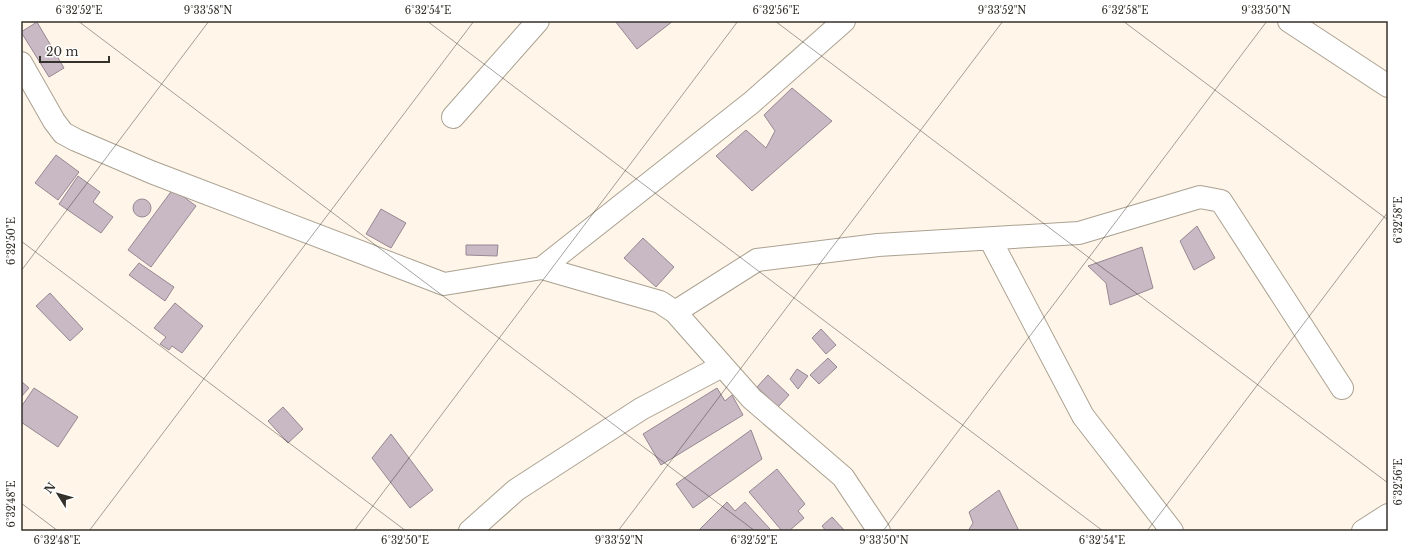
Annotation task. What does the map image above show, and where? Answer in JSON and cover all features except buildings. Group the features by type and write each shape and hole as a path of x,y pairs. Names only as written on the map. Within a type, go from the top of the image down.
{"street":[{"path":"453,117 538,21"},
{"path":"542,268 751,103 844,21"},
{"path":"1289,21 1388,86"},
{"path":"21,63 54,121 63,133 151,172 444,284 542,268 660,302 675,312 752,399 843,477 879,531"},
{"path":"675,312 757,260 878,245 1079,234 1200,197 1221,201 1342,388"},
{"path":"990,239 1084,416 1172,531"},
{"path":"470,531 516,490 641,409 722,366"},
{"path":"1363,531 1388,515"}]}
